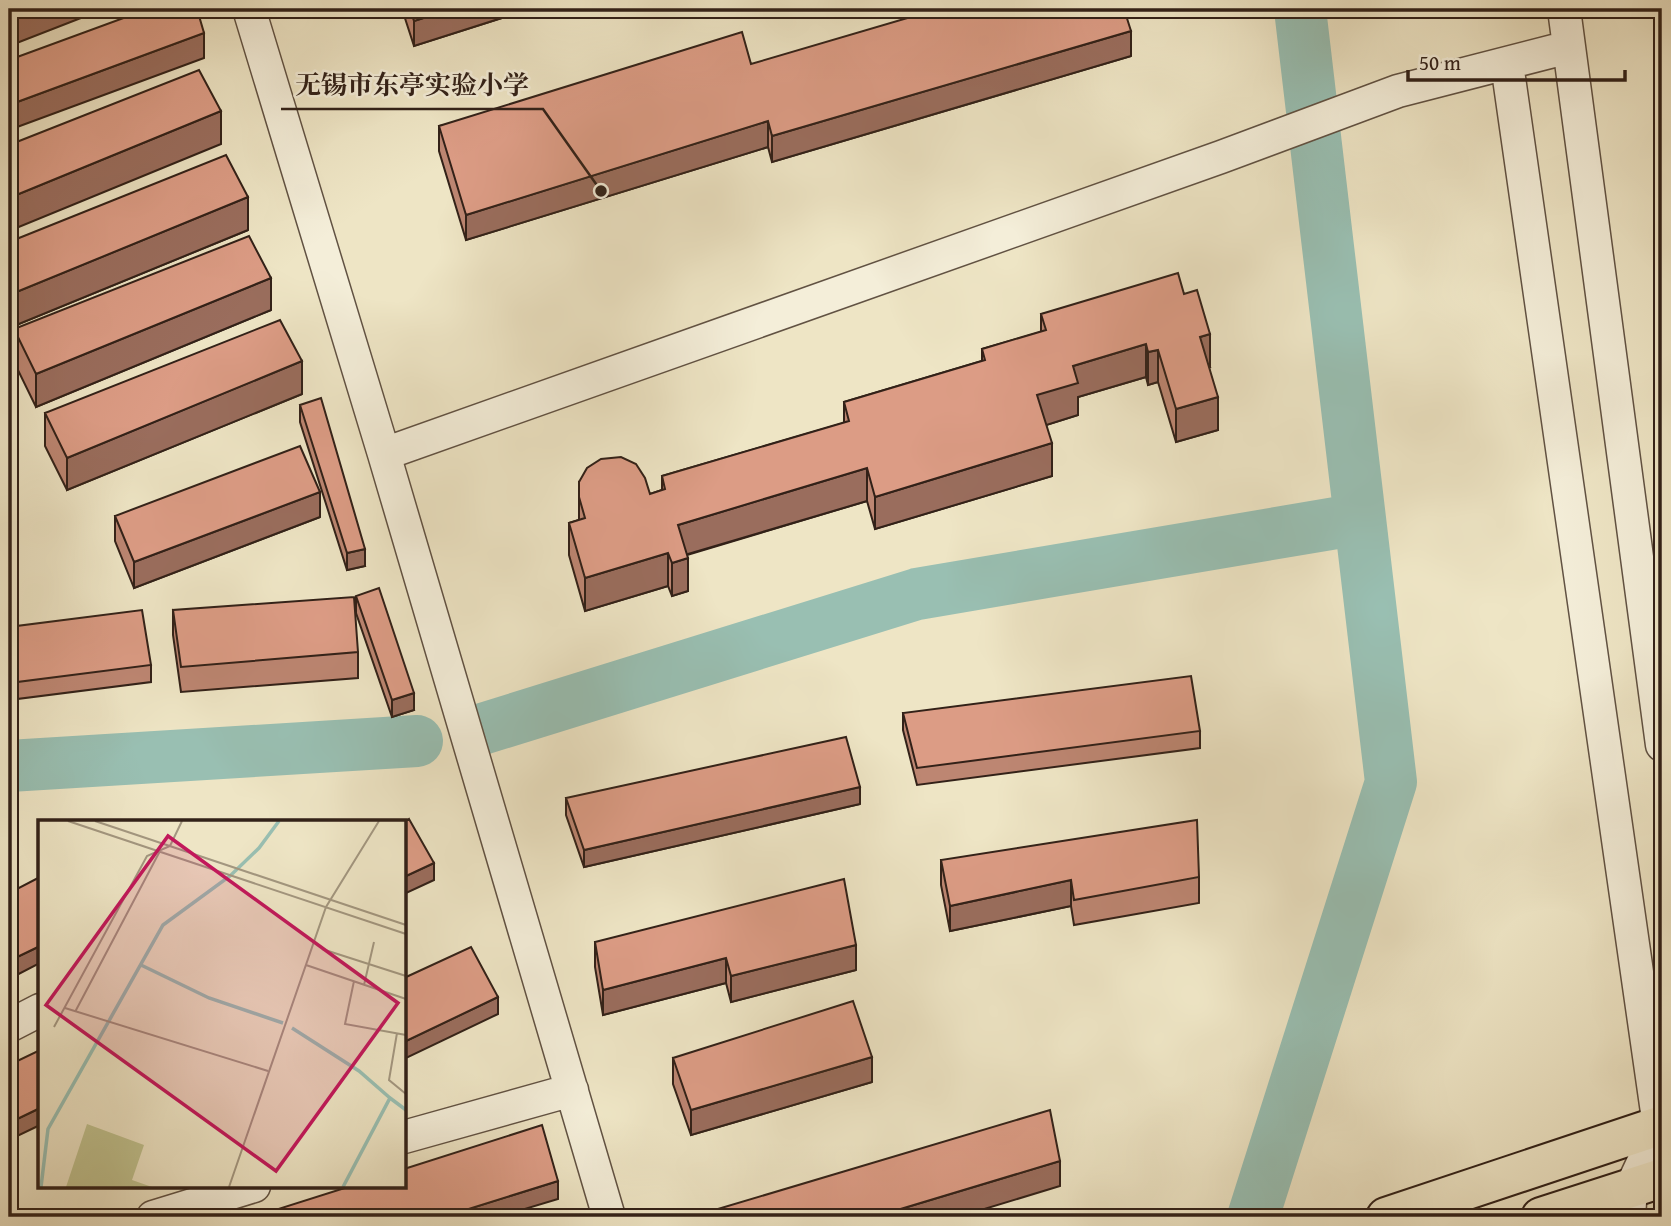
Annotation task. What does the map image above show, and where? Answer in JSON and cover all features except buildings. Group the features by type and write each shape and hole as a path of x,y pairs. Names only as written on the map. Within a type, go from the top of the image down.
{"main road":[{"path":"1386,1217 1661,1124"},
{"path":"1541,1217 1641,1194"}],"street":[{"path":"249,9 610,1217"},
{"path":"1564,9 1662,745"},
{"path":"384,454 1221,157 1398,91 1569,47"},
{"path":"1507,64 1661,1124 1641,1194"},
{"path":"9,1026 38,1011"},
{"path":"406,1136 572,1090"},
{"path":"153,1217 226,1206 251,1188"}],"waterway":[{"path":"1253,1217 1391,782 1300,9"},
{"path":"479,730 917,594 1360,519"},
{"path":"9,766 417,741"}],"place":[{"name":"无锡市东亭实验小学","path":"601,191"}]}
